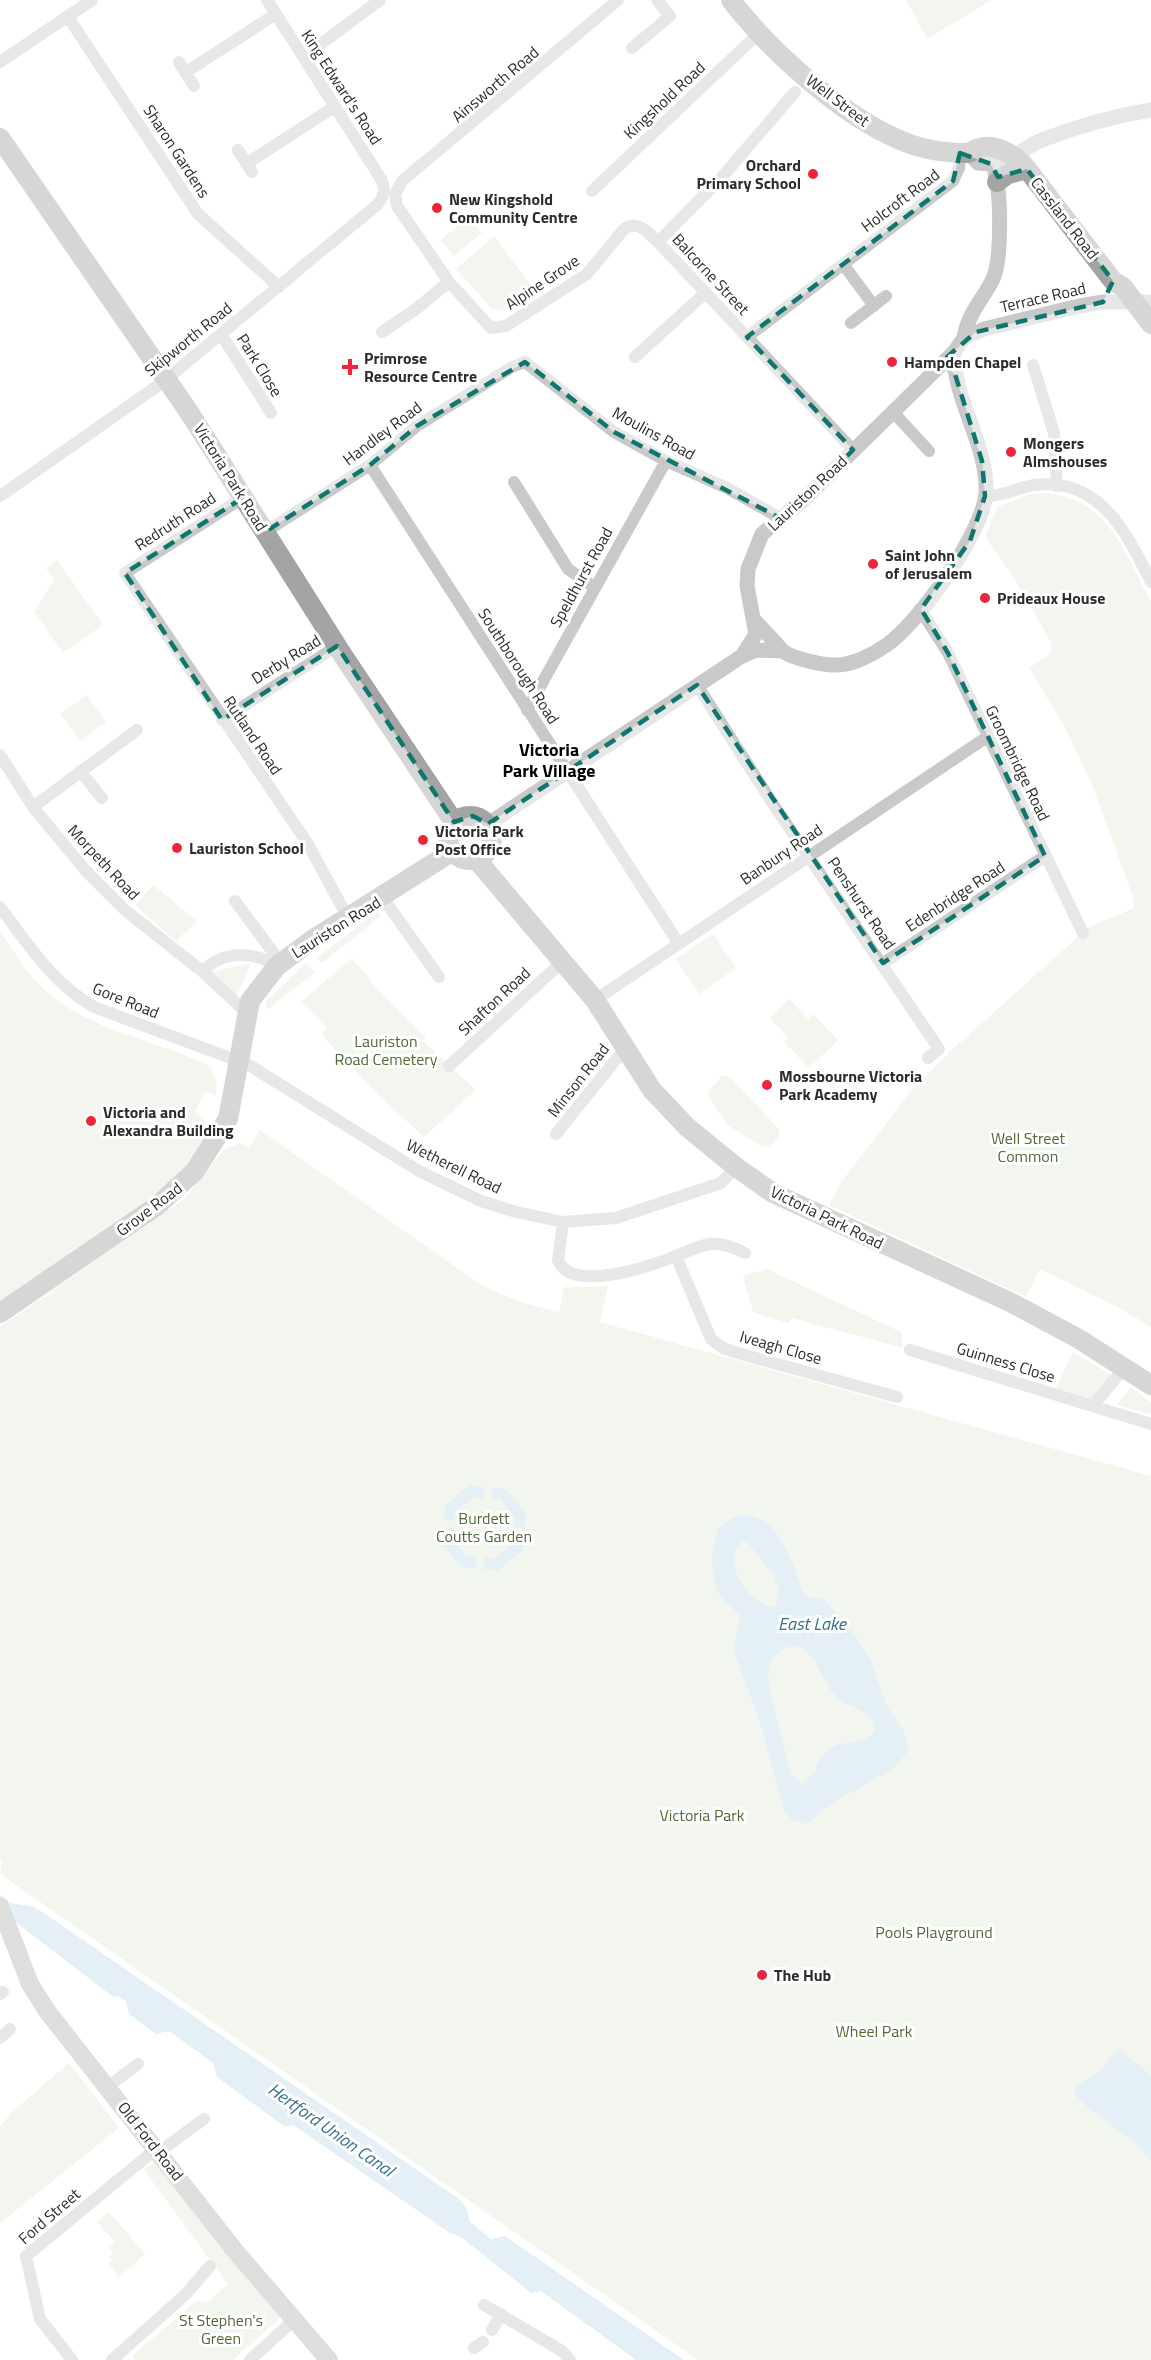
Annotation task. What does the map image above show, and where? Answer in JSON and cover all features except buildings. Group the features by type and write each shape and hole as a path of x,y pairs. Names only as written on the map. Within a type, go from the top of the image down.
{"main road":[{"name":"Well Street","path":"731,0 759,33 806,77 855,115 900,141 945,152 965,153 979,148 990,148 1022,163"},
{"name":"Victoria Park Road","path":"0,138 244,496 337,646 454,822"},
{"path":"994,173 1008,174 1022,163"},
{"name":"Cassland Road","path":"1022,163 1113,281 1142,302 1151,324"},
{"path":"465,816 473,816 488,825 492,840 486,854 476,859 460,858 453,851 448,836 454,822 465,816"},
{"name":"Lauriston Road","path":"241,1061 246,1012 257,990 279,965 453,851"},
{"name":"Victoria Park Road","path":"476,859 595,1000 652,1090 669,1110 736,1167 773,1193 1012,1303 1079,1339 1151,1385"},
{"name":"Grove Road","path":"0,1313 158,1204 188,1179 205,1158 228,1119 241,1061"},
{"name":"Old Ford Road","path":"0,1906 34,1991 243,2261 329,2360"}],"street":[{"path":"0,62 92,0"},
{"name":"King Edward's Road","path":"267,0 399,210 449,282 491,328"},
{"path":"314,49 380,0"},
{"name":"Ainsworth Road","path":"389,193 618,0"},
{"path":"632,48 670,16 657,0"},
{"path":"194,86 182,67 276,14"},
{"name":"Sharon Gardens","path":"68,16 198,214 279,286"},
{"name":"Kingshold Road","path":"592,191 759,33"},
{"name":"Balcorne Street","path":"795,92 722,177 658,242 704,294 853,450"},
{"path":"238,150 249,168 334,107"},
{"path":"1022,163 1043,140 1151,110"},
{"name":"Well Street","path":"965,153 994,173"},
{"name":"Holcroft Road","path":"747,337 953,181 965,153"},
{"path":"754,620 783,651 811,662 842,665 860,659 890,643 920,609 970,541 986,496 982,461 955,374 954,352 964,338 969,318 998,266 994,173"},
{"name":"Skipworth Road","path":"0,496 166,379 377,206 389,193"},
{"name":"Alpine Grove","path":"491,328 506,326 587,274 628,226 639,225 658,242"},
{"path":"843,264 874,306"},
{"path":"1103,302 1113,281"},
{"path":"382,332 416,309 449,282"},
{"path":"635,357 704,294"},
{"path":"851,322 886,296"},
{"name":"Terrace Road","path":"964,338 1023,319 1103,302 1142,302"},
{"name":"Park Close","path":"221,334 271,413"},
{"name":"Lauriston Road","path":"742,656 756,634 747,586 748,569 762,534 782,519 954,352"},
{"name":"Moulins Road","path":"520,363 529,363 614,432 666,461 727,488 782,519"},
{"name":"Handley Road","path":"265,532 370,465 417,426 520,363"},
{"path":"1033,365 1054,433 1057,486"},
{"path":"935,371 946,370 955,374"},
{"path":"893,412 929,451"},
{"name":"Speldhurst Road","path":"527,710 666,461"},
{"name":"Southborough Road","path":"370,465 679,944"},
{"path":"514,483 568,569 594,587"},
{"path":"986,496 1037,484 1057,486 1088,495 1110,513 1131,541 1151,582"},
{"name":"Redruth Road","path":"125,573 244,496"},
{"name":"Rutland Road","path":"125,573 222,720 308,844 348,918"},
{"name":"Groombridge Road","path":"920,609 948,653 1083,933"},
{"name":"Derby Road","path":"222,720 337,646"},
{"name":"Lauriston Road","path":"488,825 742,656 756,650 783,651"},
{"name":"Penshurst Road","path":"697,685 773,804 883,963 939,1049 928,1058"},
{"path":"33,807 137,730"},
{"name":"Banbury Road","path":"595,1000 809,854 987,737"},
{"name":"Morpeth Road","path":"0,755 33,807 86,871 126,910 203,972 246,1012"},
{"path":"80,771 102,798"},
{"name":"Edenbridge Road","path":"883,963 1045,856"},
{"path":"383,898 439,977"},
{"path":"235,901 279,965"},
{"name":"Gore Road","path":"0,907 43,964 76,997 94,1007 241,1061"},
{"path":"203,972 213,963 240,955 258,955 279,965"},
{"name":"Shafton Road","path":"449,1066 562,962"},
{"name":"Minson Road","path":"556,1134 626,1047"},
{"name":"Wetherell Road","path":"241,1061 429,1176 480,1201 563,1222 590,1221 635,1213 721,1183 736,1167"},
{"path":"563,1222 558,1260 561,1268 573,1275 585,1277 633,1269 676,1256 709,1242 717,1242 745,1253"},
{"name":"Iveagh Close","path":"676,1256 707,1333 716,1344 734,1352 897,1397"},
{"name":"Guinness Close","path":"910,1350 1151,1424"},
{"path":"1093,1406 1124,1368"},
{"path":"109,2086 138,2064"},
{"path":"157,2151 204,2119"},
{"name":"Ford Street","path":"72,2360 43,2324 26,2256 157,2151"},
{"path":"112,2360 185,2295 210,2266"},
{"path":"484,2304 562,2351 570,2360"},
{"path":"492,2330 501,2314"},
{"path":"250,2360 294,2320"}],"highlighted area":[{"path":"960,153 991,164 998,177 1027,169 1113,281 1103,302 976,332 940,363 955,374 982,461 985,496 970,541 921,609 948,653 1045,856 883,963 697,685 488,824 473,816 454,822 337,646 222,720 125,573 244,497 265,532 370,465 417,426 525,362 614,432 782,519 853,450 747,337 953,181"}],"green space":[{"path":"906,0 992,0 927,39"},
{"path":"468,217 482,233 454,256 441,240"},
{"path":"494,236 535,291 505,310 492,309 456,269"},
{"name":"Well Street Common","path":"1046,493 1067,497 1100,517 1123,547 1151,601 1151,1327 1123,1310 1040,1269 1026,1297 829,1205 839,1185 910,1092 954,1048 1089,927 1134,908 1133,897 1092,784 1063,724 1029,668 1049,655 1052,644 1014,578 985,537 997,507 1028,495"},
{"path":"57,560 103,625 63,653 34,612 54,580 46,568"},
{"path":"87,695 106,722 80,741 60,714"},
{"path":"470,824 480,828 484,838 480,848 470,852 460,848 456,838 460,828"},
{"path":"153,885 197,921 176,941 135,905"},
{"path":"378,911 381,916 321,964 317,958"},
{"path":"0,932 22,964 48,993 66,1006 104,1026 207,1065 215,1075 216,1096 205,1092 195,1112 206,1121 205,1138 194,1157 168,1185 0,1301"},
{"path":"713,934 736,968 699,994 676,959"},
{"name":"Lauriston Road Cemetery","path":"352,958 378,990 426,1037 423,1041 476,1090 424,1137 378,1095 321,1034 327,1028 301,1002"},
{"path":"251,963 236,998 212,972"},
{"path":"306,963 315,972 267,1010 265,1002"},
{"path":"789,999 808,1019 813,1014 838,1040 809,1068 784,1042 788,1038 770,1018"},
{"path":"722,1076 730,1077 780,1130 777,1139 772,1144 763,1147 727,1125 707,1093"},
{"name":"Victoria Park","path":"260,1130 480,1284 517,1301 559,1312 564,1287 608,1286 600,1322 1151,1476 1151,2360 698,2360 0,1874 2,1863 0,1857 0,1327 183,1200 225,1149 240,1143 249,1148"},
{"path":"767,1269 901,1332 903,1348 792,1318 788,1323 753,1312 743,1276"},
{"path":"1073,1352 1112,1375 1092,1401 1055,1390"},
{"path":"1131,1387 1151,1402 1151,1414 1117,1405"},
{"path":"69,2063 119,2128 0,2223 0,2127 12,2112"},
{"name":"St Stephen's Green","path":"158,2159 282,2316 233,2360 136,2360 132,2356 197,2301 207,2302 228,2284 144,2170"},
{"path":"109,2212 145,2254 119,2277 108,2264 112,2261 109,2257 113,2253 109,2248 115,2242 97,2222"}],"water":[{"path":"469,1485 484,1487 483,1499 474,1497 455,1512 455,1521 443,1520 445,1505"},
{"path":"492,1487 506,1489 526,1513 525,1528 513,1527 515,1518 500,1499 491,1500"},
{"name":"East Lake","path":"742,1515 755,1517 767,1523 776,1532 790,1557 804,1594 807,1597 824,1599 853,1632 870,1659 887,1706 904,1732 908,1747 906,1754 894,1768 833,1803 806,1824 792,1820 783,1808 760,1722 733,1650 740,1617 721,1597 714,1581 712,1563 718,1528 730,1519","holes":["742,1541 748,1543 774,1576 779,1590 776,1607 770,1607 759,1601 747,1591 739,1579 735,1569 735,1550","792,1646 801,1649 814,1661 833,1694 845,1703 863,1711 872,1719 875,1731 861,1741 832,1748 823,1756 810,1777 801,1783 791,1774 772,1700 768,1673 772,1658 784,1648"]},
{"path":"442,1528 454,1529 452,1538 467,1556 477,1556 475,1569 461,1567 441,1543"},
{"path":"512,1535 524,1536 523,1550 498,1571 483,1569 485,1557 494,1559 512,1544"},
{"name":"Hertford Union Canal","path":"0,1895 10,1903 35,1907 459,2199 466,2207 470,2222 491,2239 505,2236 684,2360 636,2360 541,2291 531,2293 461,2237 450,2233 293,2125 285,2127 217,2077 213,2063 169,2031 156,2034 129,2014 126,2001 118,1996 113,1997 0,1910"},
{"path":"1118,2048 1151,2075 1151,2162 1124,2134 1093,2112 1075,2094 1075,2087 1100,2072"}],"place":[{"name":"Orchard Primary School","path":"813,174"},
{"name":"New Kingshold Community Centre","path":"437,208"},
{"name":"Hampden Chapel","path":"892,362"},
{"name":"Primrose Resource Centre","path":"350,367"},
{"name":"Mongers Almshouses","path":"1011,452"},
{"name":"Saint John of Jerusalem","path":"873,564"},
{"name":"Prideaux House","path":"985,598"},
{"name":"Victoria Park Post Office","path":"423,840"},
{"name":"Lauriston School","path":"177,848"},
{"name":"Mossbourne Victoria Park Academy","path":"767,1085"},
{"name":"Victoria and Alexandra Building","path":"91,1121"},
{"name":"The Hub","path":"762,1975"}],"district":[{"name":"Victoria Park Village","path":"549,760"}],"park label":[{"name":"Burdett Coutts Garden","path":"484,1527"},
{"name":"Pools Playground","path":"934,1932"},
{"name":"Wheel Park","path":"874,2031"}]}
